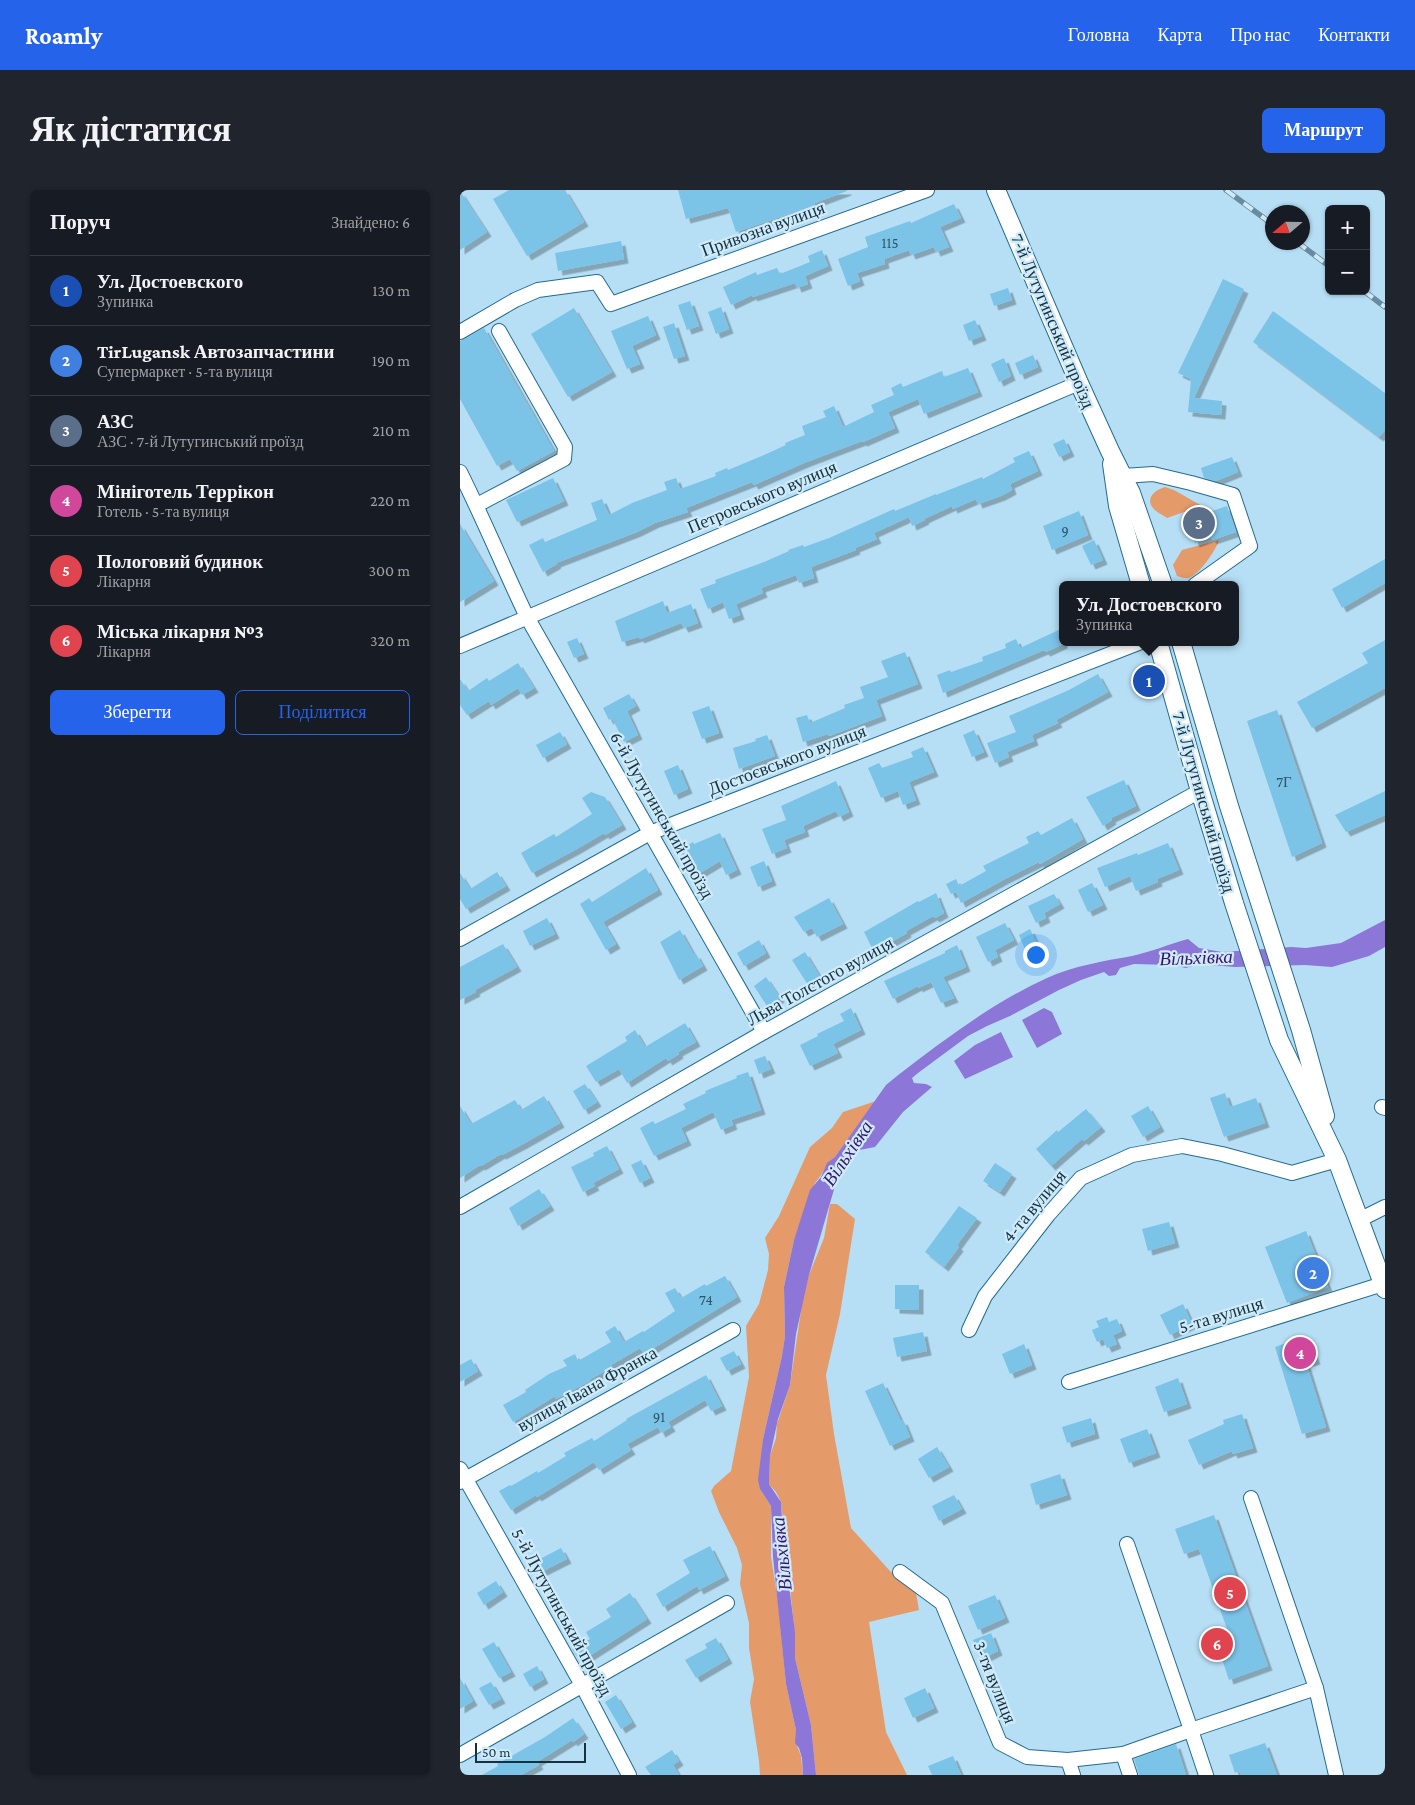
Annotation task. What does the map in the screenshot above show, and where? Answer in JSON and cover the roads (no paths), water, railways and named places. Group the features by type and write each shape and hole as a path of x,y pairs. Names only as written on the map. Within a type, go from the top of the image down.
{"main road":[{"name":"7-й Лутугинський проїзд","path":"996,190 1079,383 1110,451 1132,493 1162,581"},
{"name":"7-й Лутугинський проїзд","path":"1110,451 1118,506 1140,581"},
{"name":"7-й Лутугинський проїзд","path":"1159,646 1234,903 1279,1040 1337,1160"},
{"name":"7-й Лутугинський проїзд","path":"1182,646 1229,806 1301,1030 1337,1160"},
{"path":"1337,1160 1384,1287"}],"street":[{"name":"Привозна вулиця","path":"460,332 515,300 538,290 597,282 611,304 927,190"},
{"path":"477,505 564,459 564,447 499,331"},
{"name":"Петровського вулиця","path":"460,646 1079,383"},
{"name":"6-й Лутугинський проїзд","path":"460,472 477,505 527,617 764,1032"},
{"path":"1123,476 1153,474 1233,495 1250,546 1201,581"},
{"name":"Достоєвського вулиця","path":"460,939 650,833 1130,646"},
{"name":"Льва Толстого вулиця","path":"460,1207 764,1032 1200,791"},
{"name":"4-та вулиця","path":"969,1330 985,1296 1048,1215 1081,1178 1132,1155 1182,1146 1222,1154 1292,1174 1337,1160"},
{"path":"1360,1220 1385,1207"},
{"name":"5-та вулиця","path":"1069,1382 1384,1287"},
{"name":"вулиця Івана Франка","path":"462,1476 733,1330"},
{"name":"5-й Лутугинський проїзд","path":"462,1476 582,1685 629,1775"},
{"path":"1251,1498 1316,1688 1336,1775"},
{"path":"1127,1544 1206,1775"},
{"name":"3-тя вулиця","path":"900,1572 942,1603 1000,1743 1027,1757 1068,1760 1123,1754 1316,1688"},
{"path":"460,1755 727,1603"},
{"path":"1123,1754 1130,1775"},
{"path":"1068,1760 1073,1775"}],"water":[{"name":"Вільхівка","path":"1385,920 1385,947 1369,956 1332,967 1305,965 1235,967 1198,964 1186,968 1172,965 1134,964 1120,968 1116,975 1109,976 1104,972 1081,980 968,1036 918,1073 912,1078 914,1083 926,1084 932,1087 903,1112 875,1147 854,1151 850,1162 835,1186 809,1275 796,1334 790,1385 778,1419 770,1456 769,1484 781,1502 783,1539 795,1632 795,1658 811,1725 816,1775 803,1775 802,1758 799,1748 795,1743 796,1730 786,1684 773,1557 771,1506 760,1489 758,1480 763,1439 785,1336 784,1287 794,1240 810,1190 821,1177 827,1163 835,1157 886,1085 969,1023 1007,999 1047,978 1078,967 1139,954 1188,939 1199,948 1222,952 1291,947 1306,948 1341,943"},
{"path":"1044,1008 1052,1012 1062,1034 1037,1048 1022,1020"},
{"path":"1001,1032 1013,1057 965,1079 954,1061 975,1045"}],"railway":[{"path":"1226,190 1265,219"},
{"path":"1308,250 1325,263"},
{"path":"1369,295 1385,307"}],"place":[{"name":"АЗС","path":"1199,523"},
{"name":"Ул. Достоевского","path":"1149,681"},
{"name":"TirLugansk Автозапчастини","path":"1313,1273"},
{"name":"Мініготель Террікон","path":"1300,1353"},
{"name":"Пологовий будинок","path":"1230,1593"},
{"name":"Міська лікарня №3","path":"1217,1644"}]}
